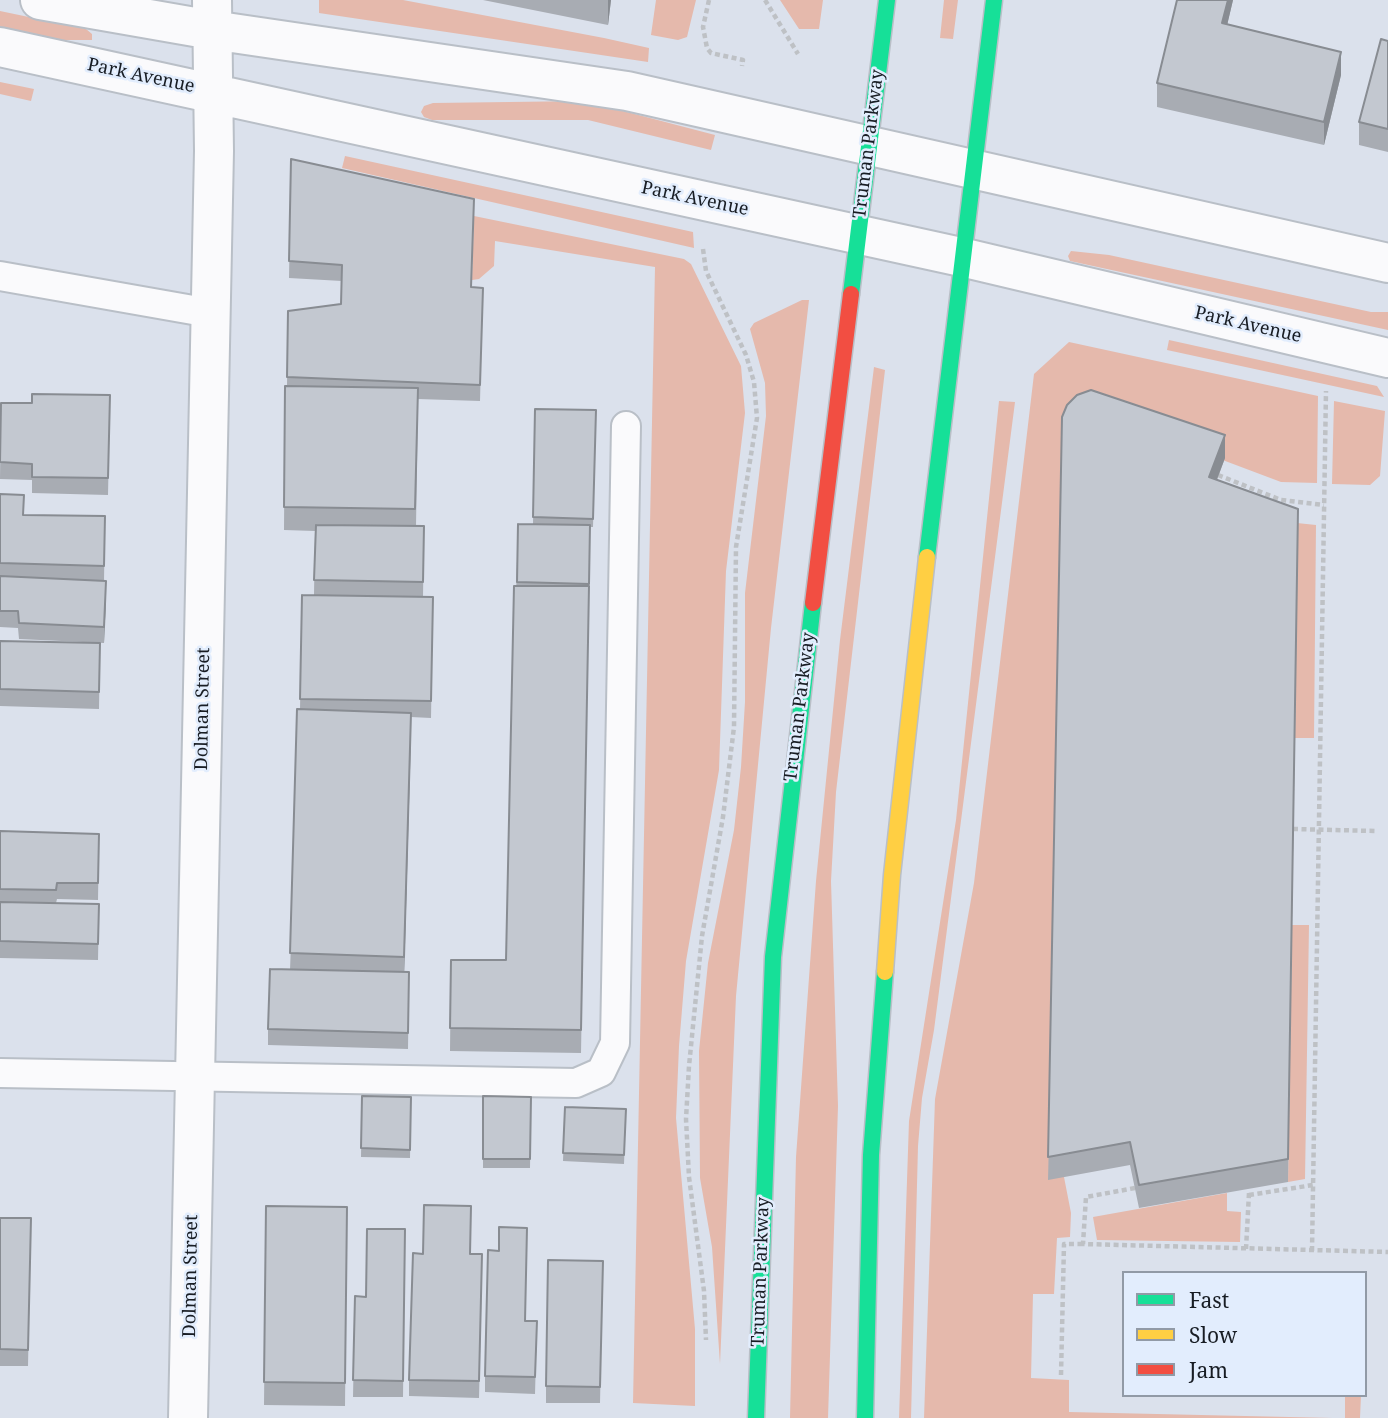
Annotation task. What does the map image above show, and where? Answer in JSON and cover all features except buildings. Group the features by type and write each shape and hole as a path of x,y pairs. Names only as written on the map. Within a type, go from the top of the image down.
{"main road":[{"name":"Truman Parkway","path":"756,1418 773,957 797,724 887,0"},
{"path":"864,1418 871,1156 881,995 961,257 994,0"}],"street":[{"path":"40,0 212,15 626,91 1388,263"},
{"name":"Dolman Street","path":"188,1418 214,91 212,15"},
{"name":"Park Avenue","path":"0,47 214,91 961,257 1388,358"}],"lane":[{"path":"0,276 210,313"},
{"path":"0,1073 576,1083 601,1072 615,1043 626,426"}],"path":[{"path":"709,0 703,27 707,48 711,54 743,60 741,70"},
{"path":"765,0 798,54"},
{"path":"703,247 706,271 746,355 754,383 757,418 736,547 734,727 723,817 702,936 686,1119 689,1177 704,1291 706,1342"},
{"path":"1312,1251 1326,391"},
{"path":"1218,475 1280,500 1324,505"},
{"path":"1293,829 1375,831"},
{"path":"1246,1249 1249,1192 1313,1185"},
{"path":"1083,1244 1086,1197 1135,1188"},
{"path":"1061,1375 1064,1244 1388,1252"}],"shaded area":[{"path":"319,0 403,0 649,48 648,62 319,13"},
{"path":"656,0 696,0 687,37 678,40 651,35"},
{"path":"780,0 823,0 819,29 799,29"},
{"path":"944,0 958,0 953,39 940,38"},
{"path":"0,11 86,29 92,34 92,40 46,40 0,30"},
{"path":"0,82 34,89 31,101 0,94"},
{"path":"585,101 715,135 711,150 588,120 432,120 424,117 421,112 424,106 433,103"},
{"path":"345,156 693,232 694,248 342,168"},
{"path":"474,216 684,259 691,264 741,366 745,413 726,571 719,770 686,961 679,1046 676,1118 695,1329 695,1406 633,1403 655,267 495,241 494,266 479,279 472,280"},
{"path":"1071,251 1109,255 1371,312 1388,312 1388,330 1070,261 1068,256"},
{"path":"802,300 809,300 771,628 736,996 720,1364 712,1247 700,1178 699,1051 708,963 734,830 741,767 745,702 745,593 766,416 765,383 750,329 754,323"},
{"path":"1169,340 1377,386 1384,397 1167,350"},
{"path":"1069,342 1318,396 1317,483 1281,482 1103,415 1064,1177 1071,1213 1070,1237 1057,1238 1054,1294 1033,1294 1031,1378 1069,1380 1069,1412 1333,1418 924,1418 935,1099 974,883 1034,374"},
{"path":"874,367 885,370 836,792 831,881 838,1106 828,1418 790,1418 796,1157 816,881 840,640"},
{"path":"999,401 1015,402 934,1030 922,1098 918,1146 911,1418 899,1418 909,1121 956,820"},
{"path":"1334,401 1385,411 1380,476 1370,485 1332,484"},
{"path":"1297,523 1316,525 1314,738 1295,738"},
{"path":"1292,925 1309,925 1305,1179 1288,1182"},
{"path":"1227,1193 1227,1211 1241,1212 1240,1242 1097,1240 1093,1217"},
{"path":"1345,1397 1361,1397 1360,1418 1345,1418"}],"traffic: fast":[{"path":"851,294 887,0"},
{"path":"927,557 994,0"},
{"path":"756,1418 773,957 813,603"},
{"path":"865,1418 871,1155 885,972"}],"traffic: slow":[{"path":"885,972 892,875 927,557"}],"traffic: jam":[{"path":"813,603 851,294"}]}
